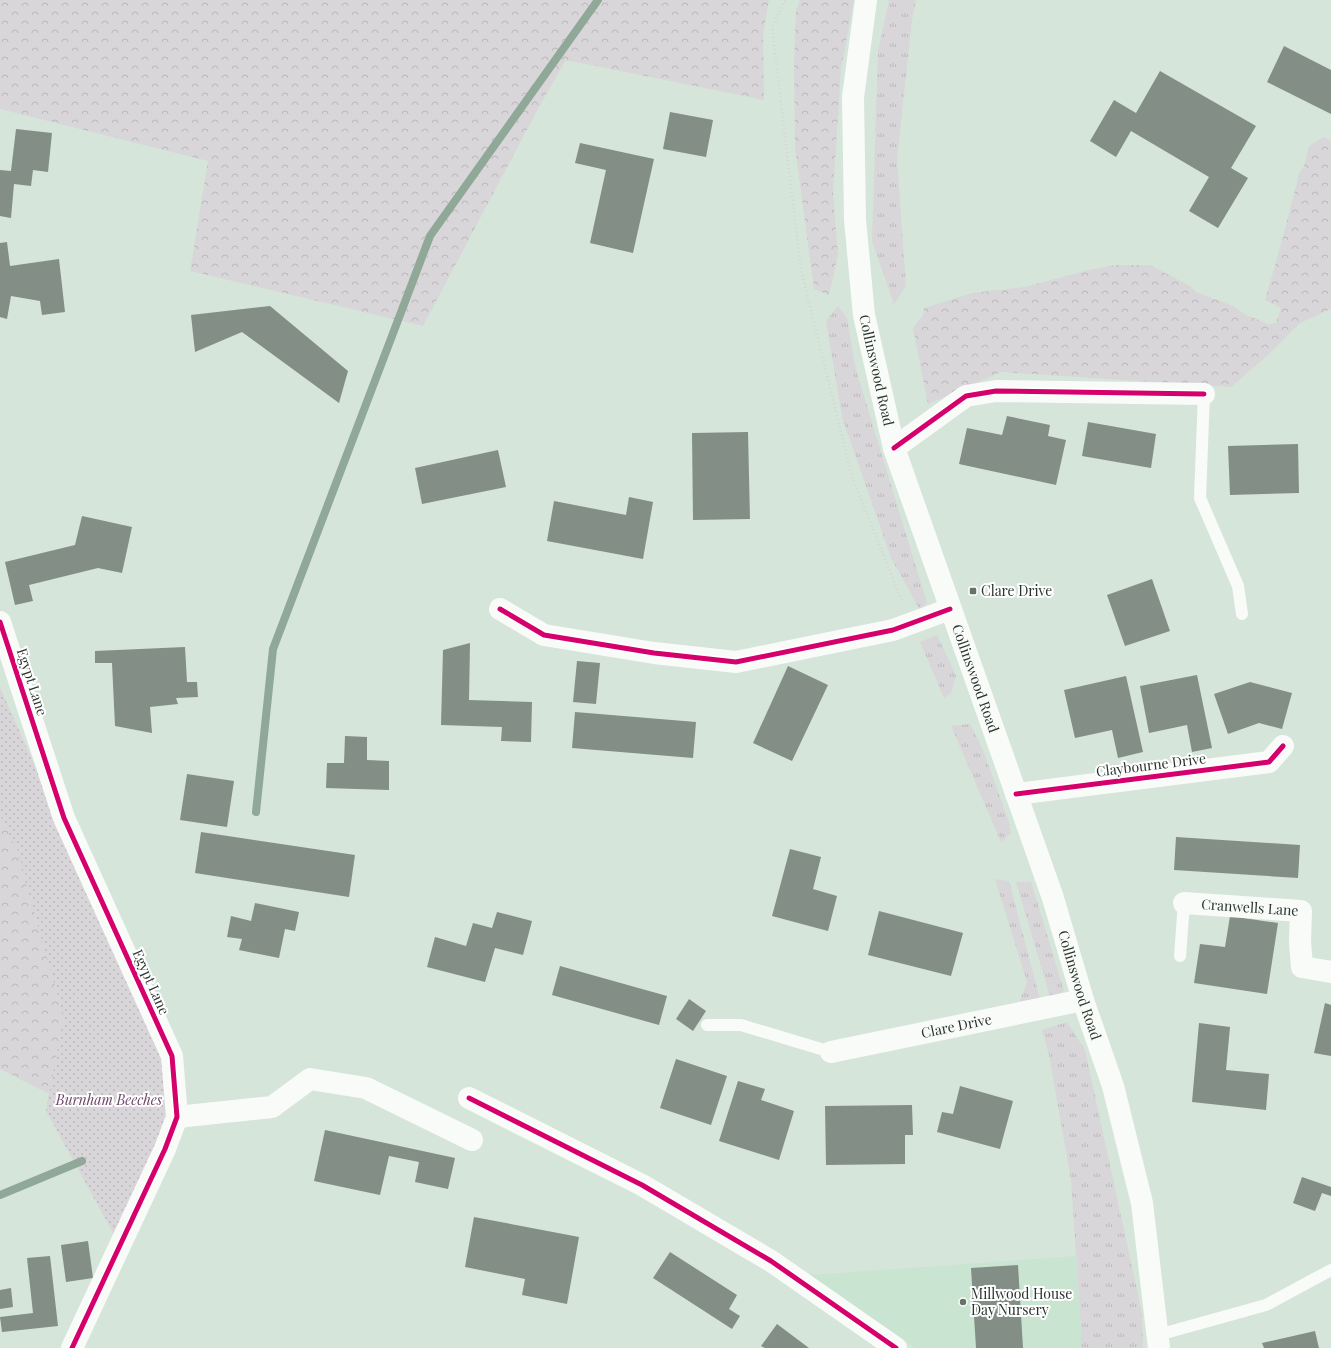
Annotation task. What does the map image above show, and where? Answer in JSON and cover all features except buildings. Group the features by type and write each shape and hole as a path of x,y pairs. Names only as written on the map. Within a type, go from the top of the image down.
{"street":[{"name":"Collinswood Road","path":"866,0 853,97 855,220 864,315 894,448 1053,898 1083,1000 1113,1086 1142,1203 1159,1341"},
{"path":"894,448 966,396 996,391 1204,394"},
{"path":"500,609 544,635 654,653 736,662 893,630 950,609"},
{"name":"Egypt Lane","path":"0,622 64,818 172,1056 177,1117 165,1149 72,1348"},
{"name":"Claybourne Drive","path":"1016,794 1269,762 1283,746"},
{"name":"Cranwells Lane","path":"1184,903 1301,911 1300,942 1302,967 1331,972"},
{"name":"Clare Drive","path":"831,1052 1083,1000"},
{"path":"177,1117 272,1107 310,1079 366,1088 472,1140"},
{"path":"469,1098 642,1185 771,1261 896,1348"}],"lane":[{"path":"1204,394 1200,498 1238,586 1242,614"},
{"path":"1180,956 1184,903"},
{"path":"707,1025 741,1025 831,1052"},
{"path":"1159,1341 1266,1305 1331,1270"}],"path":[{"path":"785,0 772,27 801,270 852,476 911,623"},
{"path":"0,797 46,929 126,1099 177,1117"}],"shaded area":[{"name":"Millwood House Day Nursery","path":"1076,1256 1081,1348 915,1348 808,1277 811,1275"}],"green space":[{"path":"0,0 769,0 763,35 764,100 566,60 539,107 423,326 190,271 208,161 0,109"},
{"path":"800,0 854,0 841,69 833,193 838,255 829,295 814,289 795,147 794,60 796,10"},
{"path":"889,0 916,0 912,20 897,159 906,286 894,304 872,241 878,51"},
{"path":"1324,137 1330,140 1331,139 1331,309 1300,323 1267,356 1231,387 1001,372 928,404 913,328 923,315 924,308 972,293 1025,287 1089,270 1116,265 1150,265 1190,286 1196,292 1233,306 1244,314 1268,324 1276,323 1281,308 1265,300 1299,174 1304,166 1309,146"},
{"path":"838,306 847,318 856,370 927,603 920,610 891,558 842,417 826,321"},
{"path":"937,635 956,676 951,693 944,698 920,642"},
{"path":"0,688 144,1010 46,1111 49,1094 0,1069"},
{"name":"Burnham Beeches","path":"0,688 144,1010 167,1065 170,1113 117,1240 46,1111 64,1017 16,849 0,814"},
{"path":"970,724 983,750 1009,822 1011,833 1001,842 951,726"},
{"path":"995,879 1009,881 1040,999 1019,1003 1027,982"},
{"path":"1016,882 1031,882 1064,991 1051,1000"},
{"path":"1067,1022 1085,1050 1142,1313 1143,1348 1081,1348 1081,1327 1071,1180 1049,1055 1042,1030"}],"waterway":[{"path":"256,812 273,649 430,236 598,0"},
{"path":"0,1195 82,1161"}],"cycle path":[{"path":"894,448 966,396 996,391 1204,394"},
{"path":"500,609 544,635 654,653 736,662 893,630 950,609"},
{"path":"0,622 64,818 172,1056 177,1117 165,1149 72,1348"},
{"path":"1016,794 1269,762 1283,746"},
{"path":"469,1098 642,1185 771,1261 896,1348"}],"place":[{"name":"Clare Drive","path":"973,591"},
{"name":"Millwood House Day Nursery","path":"963,1302"}]}
